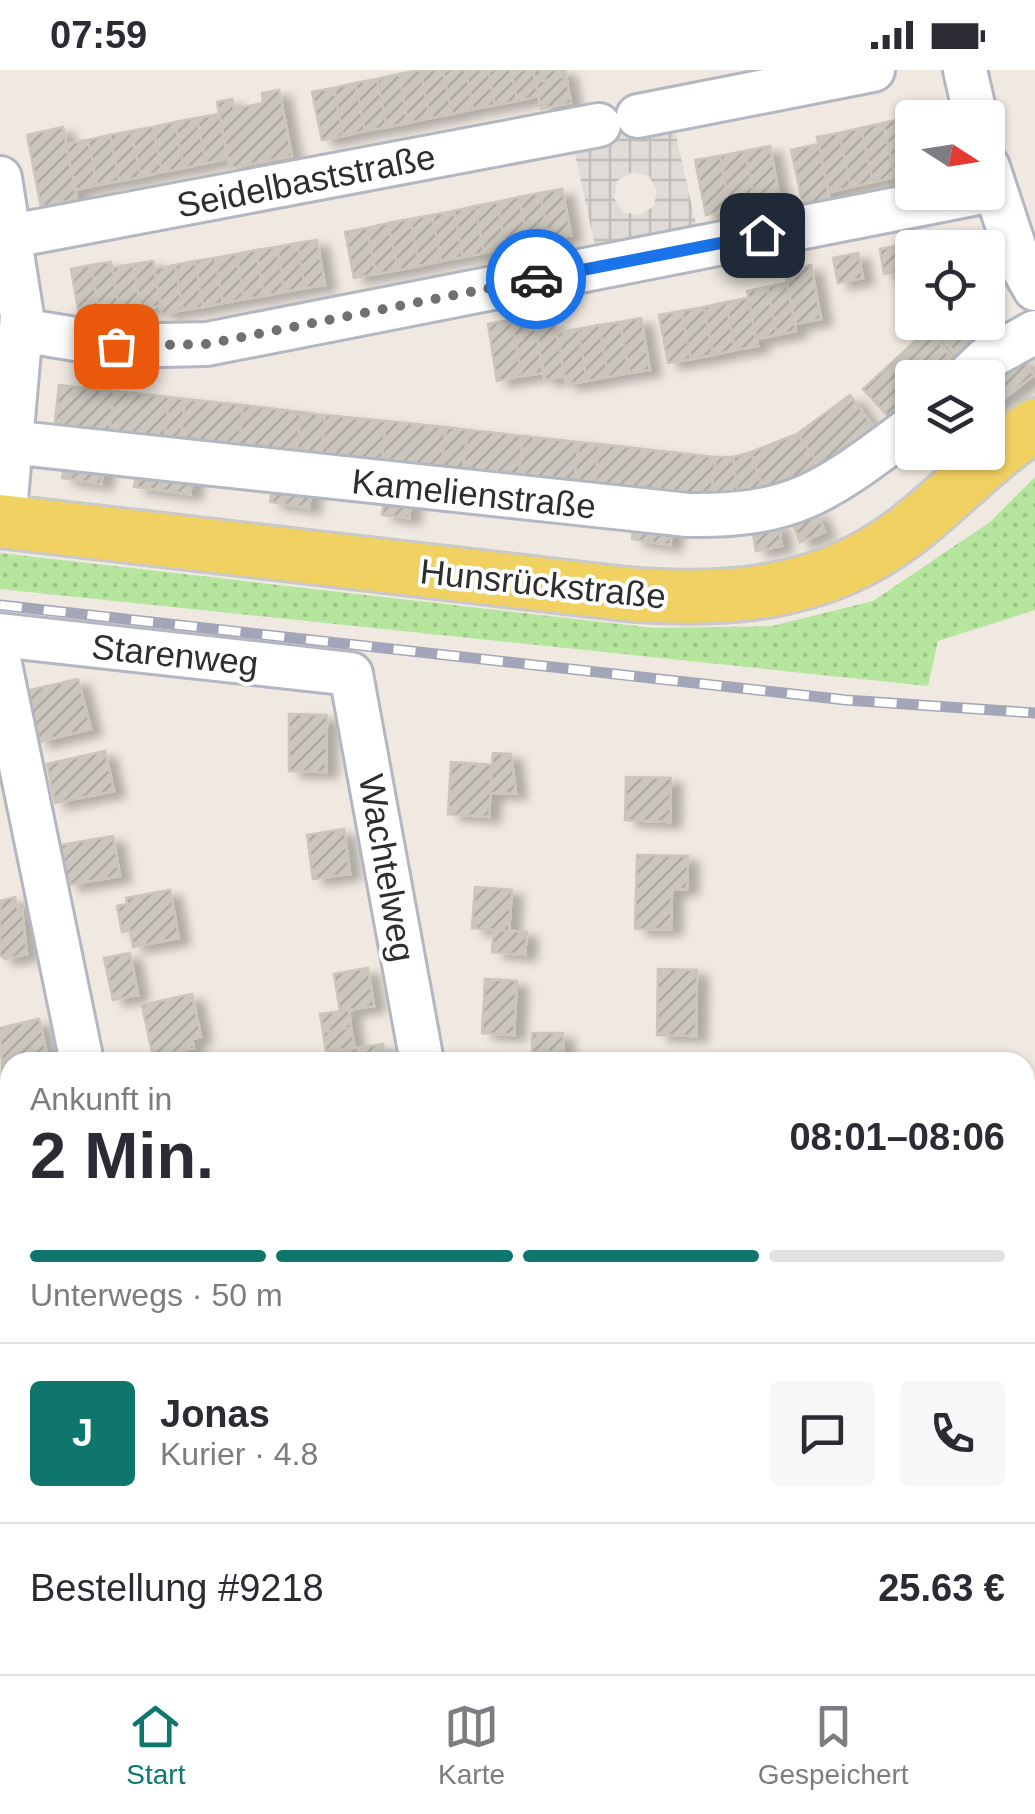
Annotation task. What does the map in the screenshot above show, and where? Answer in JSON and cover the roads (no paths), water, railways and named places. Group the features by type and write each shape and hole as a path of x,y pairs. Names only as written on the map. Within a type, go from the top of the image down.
{"main road":[{"name":"Hunsrückstraße","path":"2,522 626,594 686,599 744,596 804,586 853,564 902,534 1035,425"}],"street":[{"name":"Seidelbaststraße","path":"12,236 873,70"},
{"path":"965,70 972,100"},
{"path":"0,178 12,236 22,330 6,441 2,522"},
{"path":"22,330 116,346 207,344 895,206"},
{"path":"999,210 1035,289"},
{"path":"985,360 1035,332"},
{"name":"Kamelienstraße","path":"6,441 688,516 744,516 788,505 840,481 895,440"},
{"name":"Starenweg","path":"0,635 351,674"},
{"path":"0,664 80,1052"},
{"name":"Wachtelweg","path":"351,674 420,1052"}],"railway":[{"path":"0,605 846,700 1035,713"}]}
